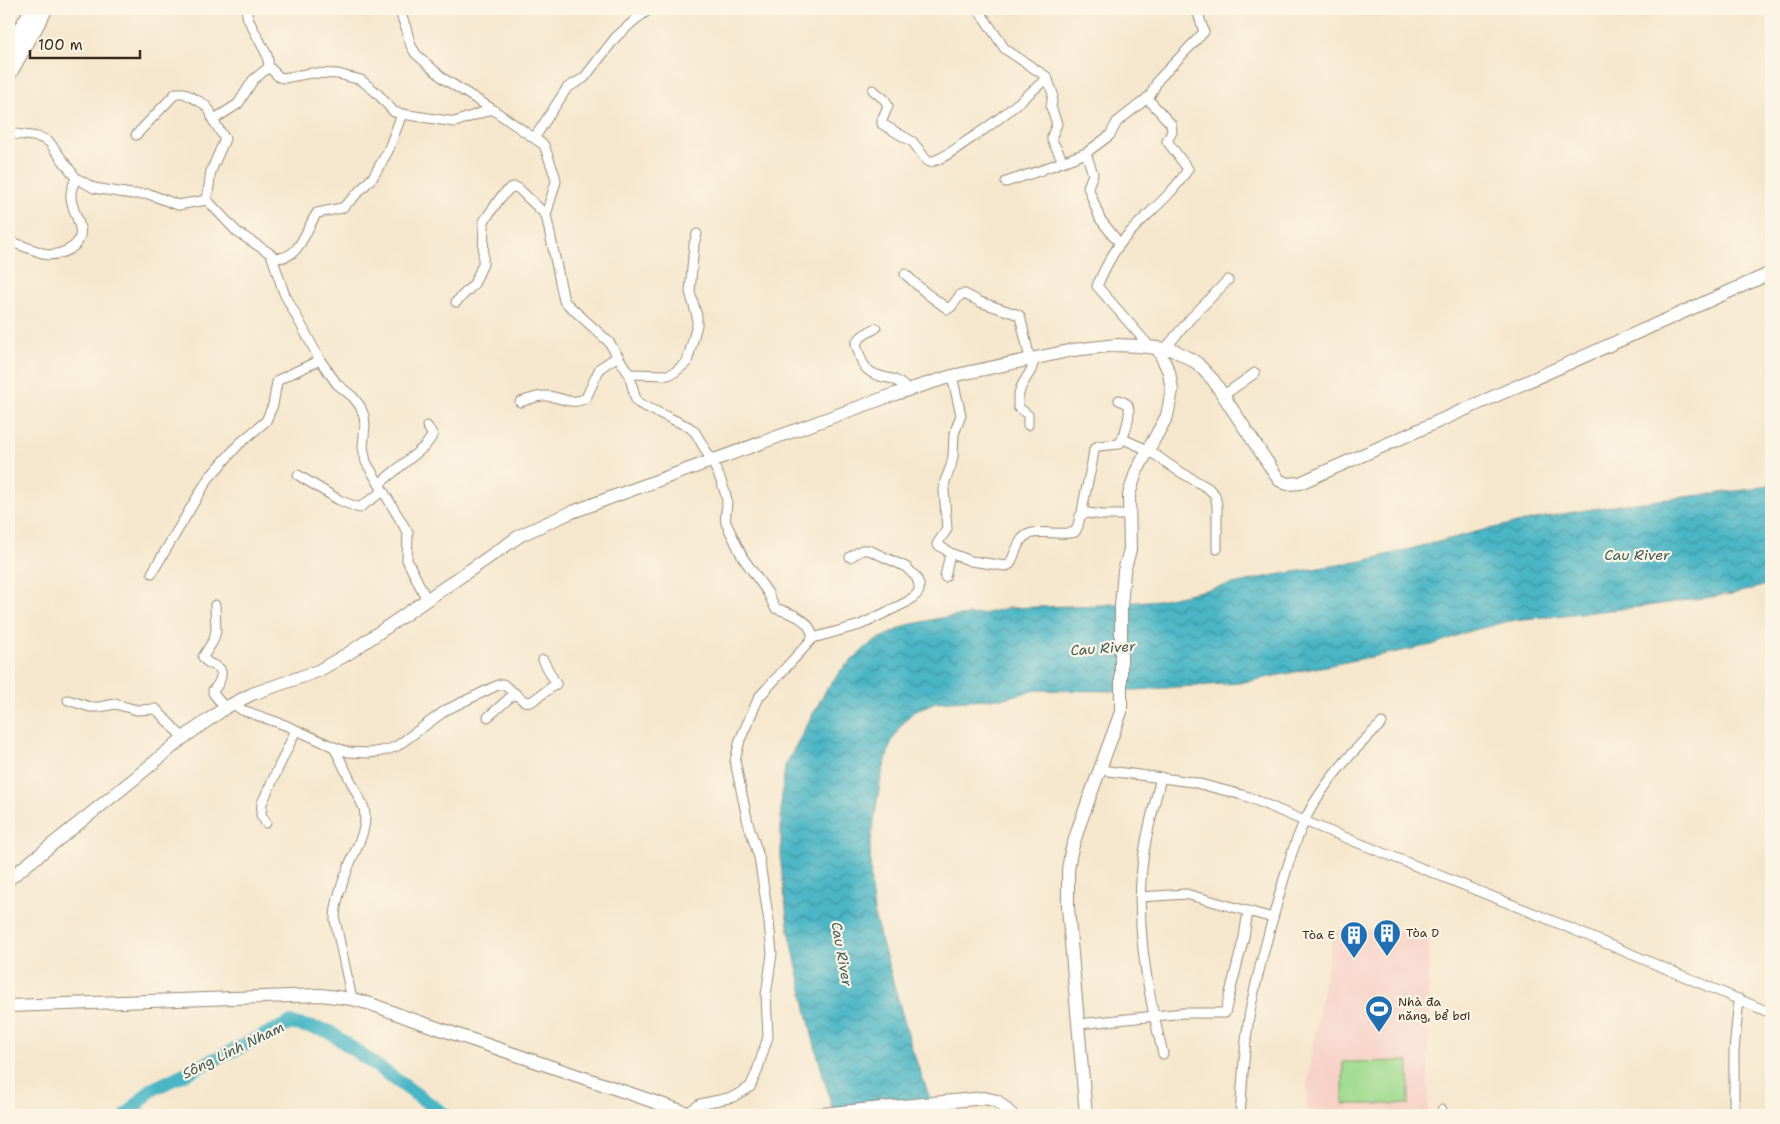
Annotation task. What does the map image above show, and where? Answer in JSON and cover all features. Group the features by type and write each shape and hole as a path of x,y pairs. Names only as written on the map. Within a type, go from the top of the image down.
{"highway":[{"path":"9,50 33,9"},
{"path":"9,73 46,9"}],"street":[{"path":"246,9 248,19 267,55 269,67 279,77 338,74 361,80 377,93 394,112 455,122 492,109"},
{"path":"398,9 411,46 416,54 444,79 535,137 544,145 556,176 546,215 566,303 609,342 629,374 636,400 640,404 689,427 695,432 720,476 726,496 726,522 743,558 768,593 775,608 795,615 811,630 813,638"},
{"path":"535,137 567,88 584,78 616,38 650,9"},
{"path":"978,9 1005,49 1047,78 1054,94 1051,107 1057,124 1052,140 1063,162"},
{"path":"1006,182 1086,153 1110,135 1117,122 1147,98 1158,80 1204,32 1198,9"},
{"path":"213,120 238,104 253,80 269,67"},
{"path":"873,90 886,100 888,106 882,124 913,142 927,161 930,162 959,147 1005,116 1047,78"},
{"path":"136,135 178,92 184,93 204,104 210,111 213,120 225,139 212,171 206,200"},
{"path":"1086,1115 1068,908 1068,870 1071,852 1121,712 1121,606 1124,571 1130,550 1129,495 1136,472 1167,416 1172,390 1170,372 1158,349 1097,286 1105,267 1120,244 1169,194 1188,169 1167,141 1172,132 1171,124 1147,98"},
{"path":"273,257 280,259 294,252 302,242 317,214 342,208 365,186 380,167 402,114"},
{"path":"9,132 45,139 76,178 94,188 131,194 148,194 178,205 206,200"},
{"path":"1086,153 1093,174 1088,187 1100,219 1120,244"},
{"path":"9,241 48,255 70,250 77,244 80,235 80,225 70,196 76,178"},
{"path":"456,302 474,284 481,270 484,251 484,221 493,206 510,188 518,188 546,215"},
{"path":"206,200 237,232 271,254 284,293 320,360 334,380 360,406 364,416 363,453 366,462 408,533 407,560 427,600"},
{"path":"629,374 668,375 676,372 687,362 697,325 697,316 690,292 694,244 697,234"},
{"path":"9,879 134,780 183,738 229,706 252,694 318,671 388,628 490,556 530,531 575,511 907,390 952,376 1073,350 1117,346 1174,350 1197,363 1214,380 1247,434 1279,480 1286,484 1300,483 1771,273"},
{"path":"904,274 948,310 961,294 965,294 980,302 1018,315 1032,359 1031,370 1019,392 1017,404 1020,410 1028,416 1028,425"},
{"path":"1158,349 1179,331 1228,280"},
{"path":"876,328 860,337 857,341 856,344 863,363 871,372 900,382 907,390"},
{"path":"520,402 543,396 552,396 572,402 586,398 600,368 618,356"},
{"path":"152,573 208,479 239,444 266,421 273,405 277,382 320,360"},
{"path":"1224,395 1255,373"},
{"path":"952,376 961,415 954,434 953,456 945,481 947,529 937,544 950,553 971,561 1006,566 1010,564 1018,545 1025,536 1047,532 1061,534 1074,532 1078,526 1078,519 1087,512 1103,515 1130,516"},
{"path":"1082,514 1094,449 1098,446 1119,444 1123,439 1128,423 1129,407 1126,403 1119,400"},
{"path":"298,475 339,500 359,508 425,446 434,435 427,426"},
{"path":"1123,439 1148,450 1208,488 1215,495 1217,506 1217,549"},
{"path":"9,1006 321,995 352,999 371,1004 690,1114 700,1104 733,1097 750,1087 768,1038 766,995 772,954 759,857 748,823 735,761 745,725 759,697 813,638 860,625 907,602 919,590 916,577 906,567 869,550 862,550 850,557"},
{"path":"945,577 950,553"},
{"path":"215,605 216,631 203,657 207,663 218,666 222,674 218,686 213,690 229,706 296,730 348,752 369,753 397,746 446,710 498,685 503,684 524,701 531,702 554,686 555,681 543,660"},
{"path":"488,717 515,693"},
{"path":"68,700 90,707 115,704 137,710 156,709 183,738"},
{"path":"1240,1115 1251,1006 1286,872 1304,821 1331,779 1364,740 1382,723"},
{"path":"266,824 261,815 262,803 296,730"},
{"path":"334,747 364,808 365,815 361,839 347,871 335,910 335,920 352,999"},
{"path":"1101,770 1192,782 1246,796 1548,919 1771,1013"},
{"path":"1161,778 1145,842 1140,897 1146,971 1162,1054"},
{"path":"1140,897 1186,894 1273,918"},
{"path":"1079,1024 1184,1013 1225,1013 1244,938 1248,911"},
{"path":"1734,1115 1734,1051 1739,999"},
{"path":"811,1115 989,1098 997,1102 1012,1115"}],"shaded area":[{"path":"1337,930 1425,931 1429,937 1428,1115 1307,1115 1307,1085 1313,1044 1333,934"}],"green space":[{"path":"1409,1061 1409,1104 1343,1104 1343,1062"}],"water":[{"name":"Cau River","path":"1771,484 1771,584 1732,594 1639,607 1514,620 1470,631 1432,645 1239,683 1120,691 1036,690 1004,698 935,702 912,713 899,728 891,743 881,777 870,846 871,889 875,918 913,1052 936,1115 834,1115 812,1035 788,926 781,864 781,805 785,766 826,690 842,669 870,644 908,625 940,618 987,613 1007,608 1101,605 1159,600 1275,575 1363,561 1484,530 1545,517 1617,505 1753,489"}],"waterway":[{"name":"Sông Linh Nham","path":"127,1115 151,1090 290,1023 328,1031 445,1115"}],"place":[{"name":"Tòa D","path":"1387,957"},
{"name":"Tòa E","path":"1354,959"},
{"name":"Nhà đa năng, bể bơi","path":"1379,1033"}]}
